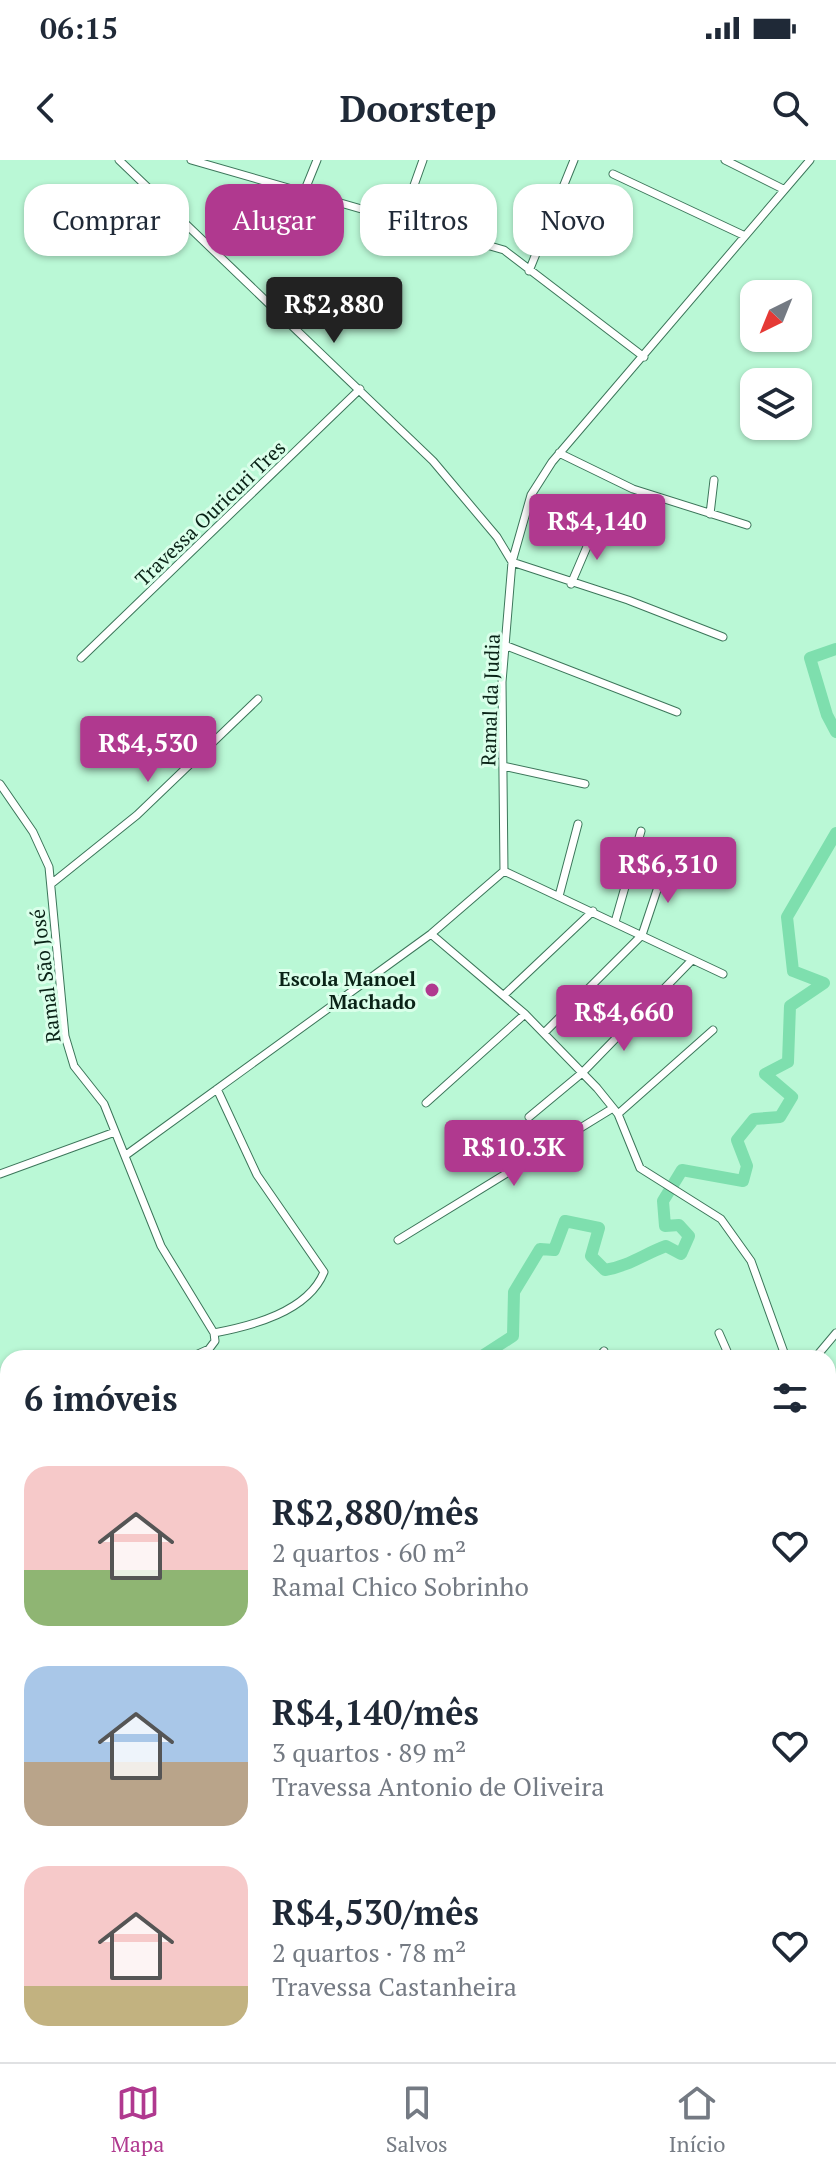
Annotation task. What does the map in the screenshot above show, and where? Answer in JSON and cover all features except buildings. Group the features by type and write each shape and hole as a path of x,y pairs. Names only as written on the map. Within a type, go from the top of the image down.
{"street":[{"path":"119,160 433,461 497,537 512,562 571,584 628,600 723,637"},
{"path":"191,160 276,184"},
{"path":"307,184 317,160"},
{"path":"414,184 423,160"},
{"path":"529,271 574,160"},
{"path":"725,160 783,189"},
{"name":"Ramal da Judia","path":"504,871 502,682 512,562 531,495 559,453 810,160"},
{"path":"613,174 743,235"},
{"path":"497,248 504,250 644,357"},
{"name":"Travessa Ouricuri Tres","path":"81,658 360,389"},
{"path":"559,453 633,489 747,525"},
{"path":"710,514 714,480"},
{"path":"571,584 595,528"},
{"path":"507,646 677,712"},
{"path":"51,884 137,815 258,699"},
{"path":"503,766 585,784"},
{"name":"Ramal São José","path":"0,784 46,856 65,1036 74,1066 104,1104 161,1246 214,1333"},
{"path":"559,896 578,824"},
{"path":"615,922 641,831"},
{"path":"544,1033 642,935 665,866"},
{"path":"126,1155 431,934 504,871 723,974"},
{"path":"504,995 593,911"},
{"path":"431,934 525,1014 582,1073 616,1111 635,1161 652,1178 721,1219 744,1248 783,1350"},
{"path":"529,1117 582,1073 692,960"},
{"path":"426,1103 525,1014"},
{"path":"398,1240 616,1111 713,1030"},
{"path":"207,1350 213,1345 214,1333 275,1318 324,1275 323,1268 257,1175 217,1089"},
{"path":"0,1174 115,1132"},
{"path":"719,1333 726,1350"},
{"path":"822,1350 836,1333"},
{"path":"180,2062 205,2062"}],"waterway":[{"path":"836,649 810,658 827,715 836,732"},
{"path":"491,1350 513,1336 514,1292 540,1249 554,1250 565,1221 599,1228 591,1256 605,1270 666,1246 681,1254 689,1236 679,1225 665,1226 663,1201 682,1170 743,1181 747,1166 737,1140 754,1119 780,1117 792,1097 765,1074 788,1062 790,1006 824,983 793,971 787,917 836,833"}],"place":[{"name":"Escola Manoel Machado","path":"432,990"}]}
